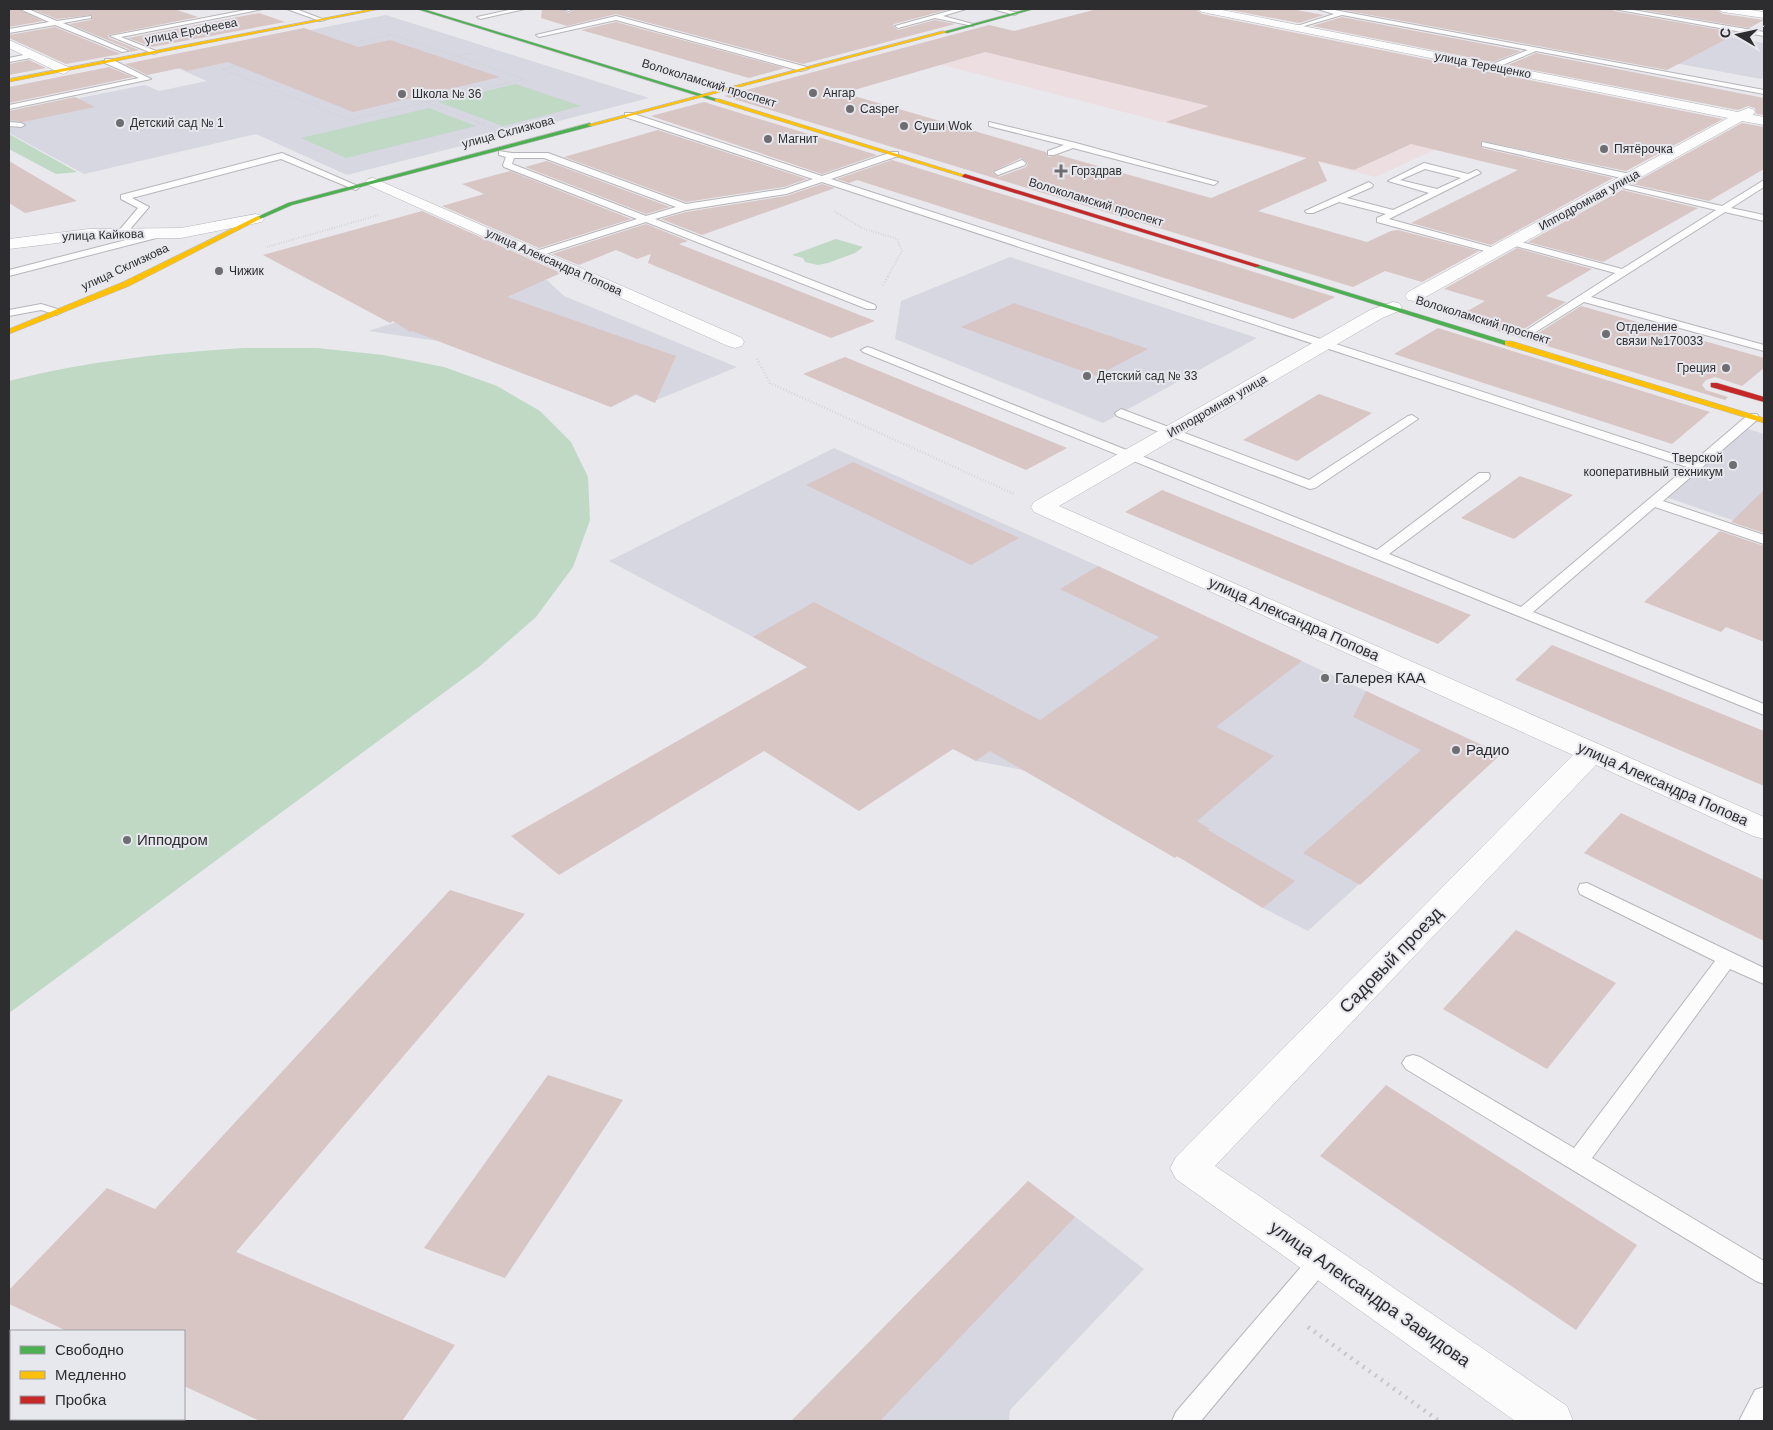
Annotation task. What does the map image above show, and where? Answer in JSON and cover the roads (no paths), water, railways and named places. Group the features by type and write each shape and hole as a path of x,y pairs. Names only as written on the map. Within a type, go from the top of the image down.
{"main road":[{"name":"улица Ерофеева","path":"9,81 378,9"},
{"name":"Волоколамский проспект","path":"419,9 895,154 1404,299 1759,419"},
{"name":"Волоколамский проспект","path":"452,9 743,96"},
{"name":"улица Склизкова","path":"9,332 126,284 286,205 1032,9"},
{"name":"Волоколамский проспект","path":"993,170 1017,177"},
{"name":"Волоколамский проспект","path":"1404,299 1432,301"},
{"name":"Волоколамский проспект","path":"1525,329 1549,336"},
{"path":"1699,381 1764,400"}],"street":[{"name":"улица Терещенко","path":"1202,9 1764,121"},
{"path":"1724,9 1764,15"},
{"path":"9,44 64,70"},
{"name":"Ипподромная улица","path":"1042,507 1376,314 1495,251 1764,103"},
{"name":"улица Александра Попова","path":"373,182 735,342"},
{"name":"улица Кайкова","path":"12,241 71,235 161,234 190,231 256,219"},
{"name":"улица Александра Попова","path":"1042,507 1764,829"},
{"name":"Садовый проезд","path":"1189,1168 1592,752"},
{"name":"улица Александра Завидова","path":"1189,1168 1551,1421"}],"lane":[{"path":"24,9 136,56"},
{"path":"154,52 113,36 260,9"},
{"path":"290,9 322,20"},
{"path":"480,17 522,9"},
{"path":"564,9 569,9"},
{"path":"898,26 963,9"},
{"path":"995,9 1016,13"},
{"path":"1320,9 1764,92"},
{"path":"1617,9 1764,34"},
{"path":"1649,14 1661,9"},
{"path":"1296,28 1341,13"},
{"path":"9,31 89,17"},
{"path":"934,17 971,25"},
{"path":"539,34 616,18 804,69"},
{"path":"1493,67 1536,49"},
{"path":"9,60 33,55"},
{"path":"9,107 147,79 108,61"},
{"path":"628,115 820,180 1696,466"},
{"path":"9,124 21,124"},
{"path":"992,124 1214,182"},
{"path":"1486,144 1624,180 1724,209 1764,218"},
{"path":"1051,153 1073,145"},
{"path":"495,150 511,156 545,155 685,207"},
{"path":"536,254 685,207 786,190 895,154"},
{"path":"122,233 144,207 124,197 282,156 356,186"},
{"path":"511,156 507,165 871,307"},
{"path":"993,170 1022,163"},
{"path":"1438,192 1392,181 1424,166 1473,175 1438,192 1394,213 1380,220 1495,251"},
{"path":"1525,329 1582,298 1764,183"},
{"path":"1310,211 1368,185"},
{"path":"1338,198 1394,213"},
{"path":"9,273 161,234"},
{"path":"1511,242 1623,272"},
{"path":"1582,298 1764,348"},
{"path":"9,313 41,308 58,312"},
{"path":"867,350 1764,710"},
{"path":"1121,412 1310,484 1412,419"},
{"path":"1523,613 1696,466 1759,419"},
{"path":"1379,555 1484,476"},
{"path":"1654,502 1764,540"},
{"path":"1587,889 1764,977"},
{"path":"1577,1161 1727,958"},
{"path":"1413,1063 1764,1273"},
{"path":"1185,1421 1321,1260"},
{"path":"1752,1421 1764,1399"}],"place":[{"name":"Ангар","path":"813,93"},
{"name":"Школа № 36","path":"402,94"},
{"name":"Casper","path":"850,109"},
{"name":"Детский сад № 1","path":"120,123"},
{"name":"Суши Wok","path":"904,126"},
{"name":"Магнит","path":"768,139"},
{"name":"Пятёрочка","path":"1604,149"},
{"name":"Горздрав","path":"1061,171"},
{"name":"Чижик","path":"219,271"},
{"name":"Отделение связи №170033","path":"1606,334"},
{"name":"Греция","path":"1726,368"},
{"name":"Детский сад № 33","path":"1087,376"},
{"name":"Тверской кооперативный техникум","path":"1733,465"},
{"name":"Галерея КАА","path":"1325,678"},
{"name":"Радио","path":"1456,750"},
{"name":"Ипподром","path":"127,840"}]}
